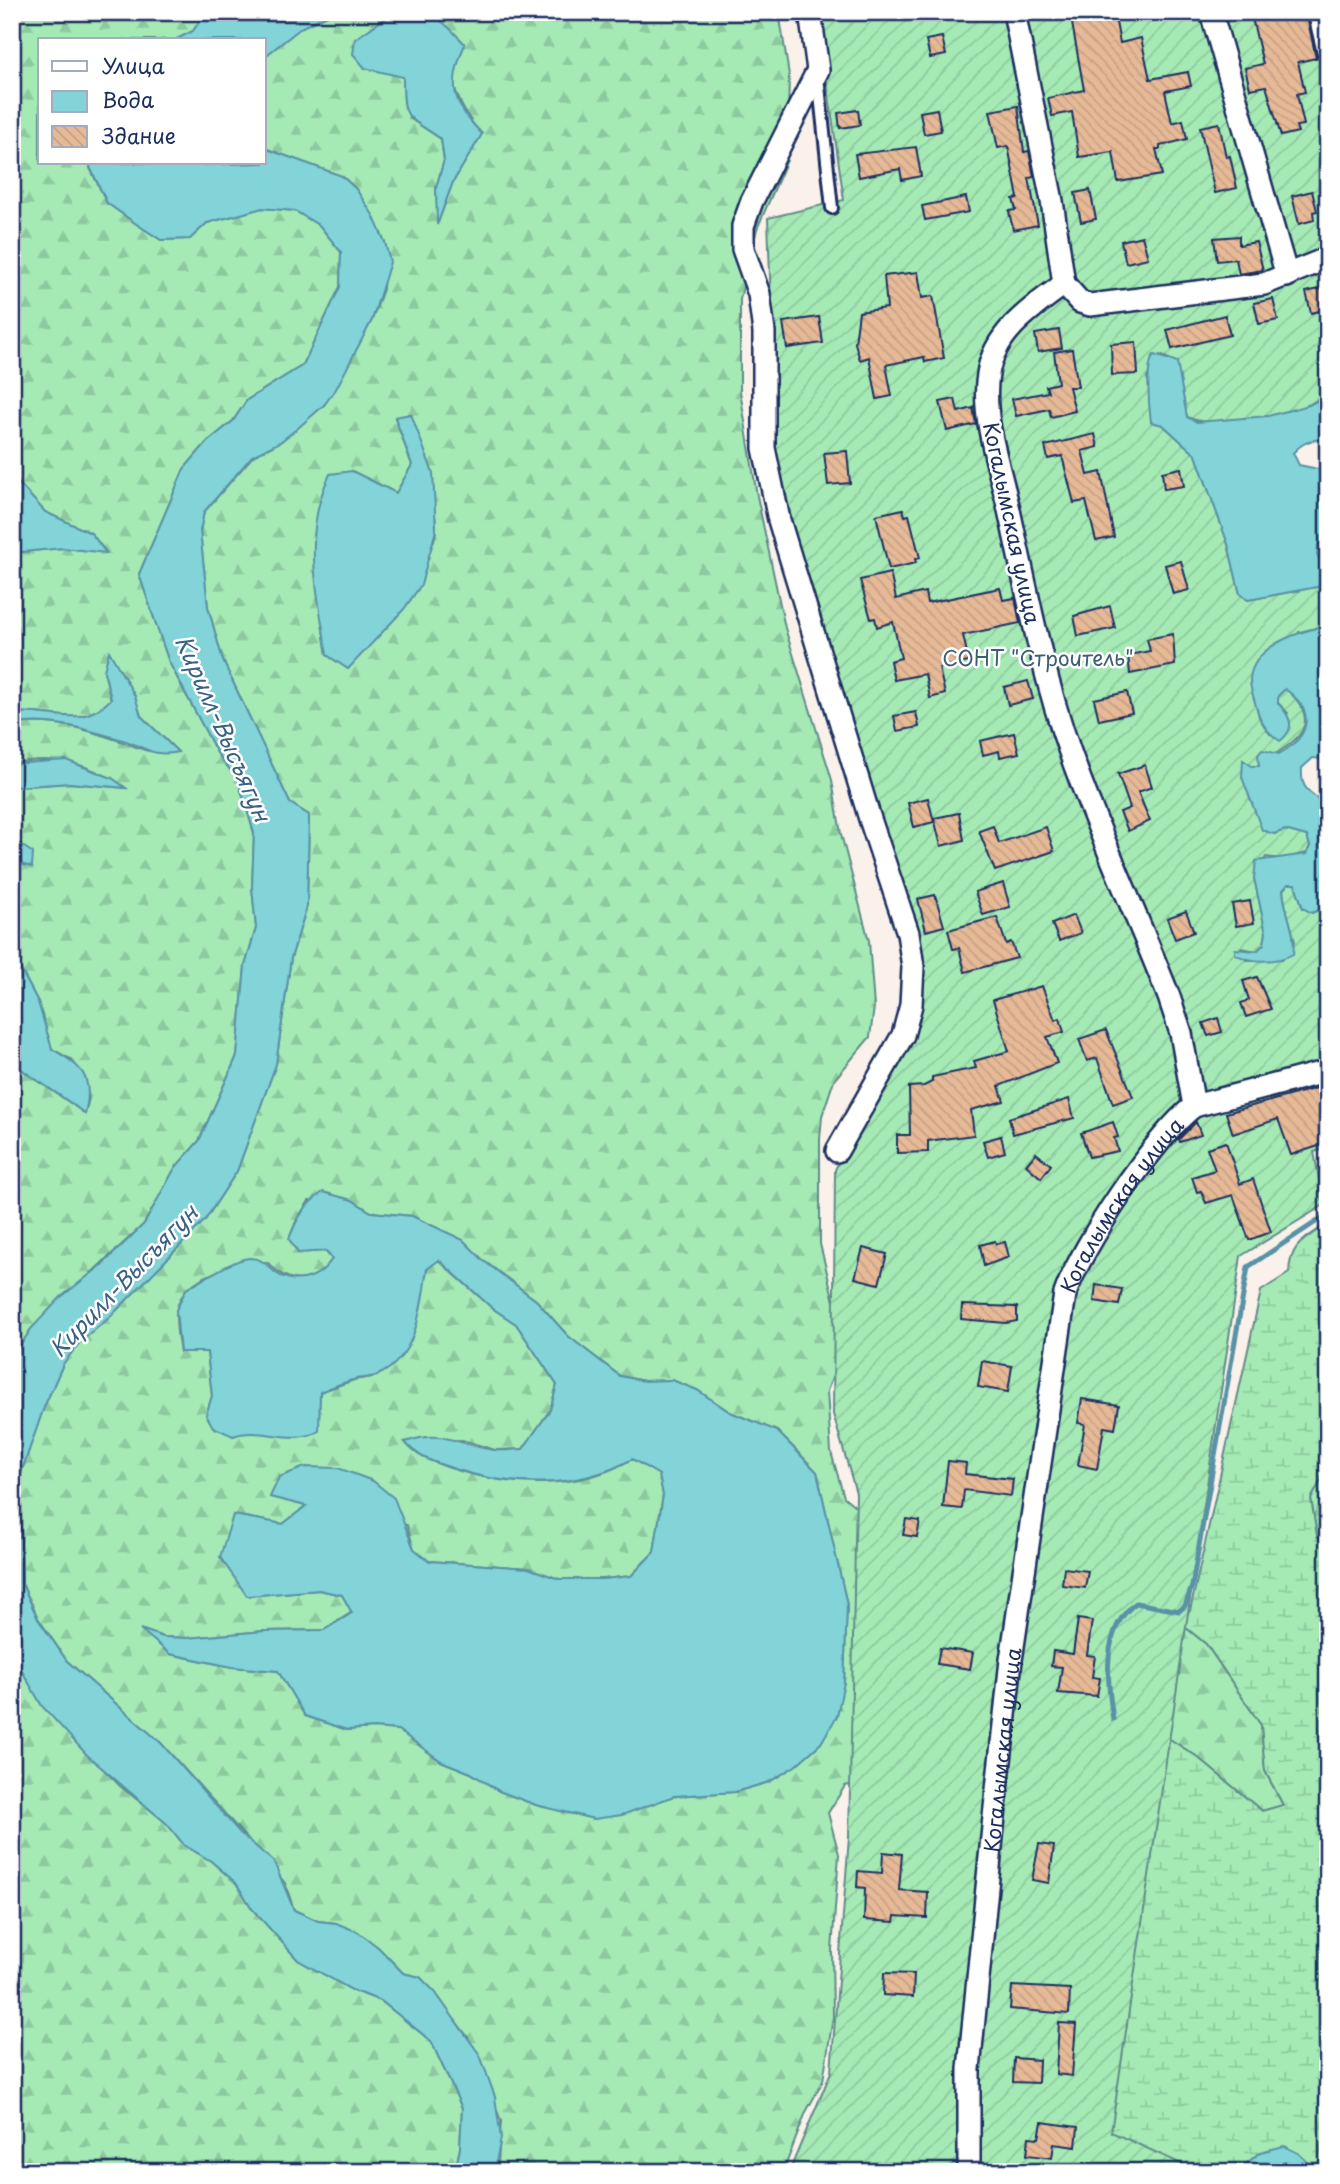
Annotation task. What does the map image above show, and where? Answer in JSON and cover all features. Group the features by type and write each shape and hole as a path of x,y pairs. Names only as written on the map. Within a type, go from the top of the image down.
{"street":[{"path":"810,12 818,70 752,201 743,226 743,249 759,294 764,332 764,448 779,520 870,819 908,933 913,967 911,1005 903,1035 837,1151"},
{"path":"1014,12 1052,201 1064,284 1080,302 1090,304 1228,290 1287,276 1328,258"},
{"path":"1211,12 1287,276"},
{"path":"1319,12 1328,50"},
{"name":"Когалымская улица","path":"969,2172 969,2069 995,1804 1011,1660 1065,1294 1081,1257 1156,1145 1175,1121 1194,1106 1181,1033 1169,997 1070,752 1053,698 991,427 988,374 995,352 1017,321 1064,284"},
{"path":"1194,1106 1328,1071"}],"lane":[{"path":"818,70 832,208"}],"green space":[{"path":"12,12 206,12 193,31 179,38 38,38 38,164 91,164 90,168 107,203 161,240 190,239 207,223 262,208 295,211 320,226 341,252 340,287 303,365 247,400 233,421 207,442 184,469 139,574 169,662 217,753 238,780 254,833 252,887 256,928 245,966 237,1056 199,1141 175,1168 144,1224 31,1329 12,1359 12,1062 85,1114 89,1098 72,1060 52,1049 38,1002 12,953 12,862 32,867 20,843 12,839 12,787 70,783 124,788 98,772 71,763 42,760 12,764 12,725 63,725 149,751 177,751 141,716 126,680 104,671 111,700 99,709 76,716 12,713 12,553 63,548 106,552 91,533 45,512 12,476"},
{"path":"333,12 404,12 384,19 365,68 403,76 409,118 441,139 444,160 436,188 438,223 453,182 482,134 471,121 457,95 441,19 428,12 779,12 789,75 787,160 757,229 740,299 740,391 757,496 785,628 832,780 841,834 869,941 874,1007 870,1037 834,1080 822,1116 820,1139 820,1244 839,1322 834,1373 827,1391 831,1452 844,1497 861,1511 868,1781 845,1786 828,1813 839,1854 832,1950 833,2017 823,2081 806,2112 783,2172 494,2172 498,2163 501,2121 468,2037 420,1977 403,1973 378,1947 336,1923 318,1921 294,1910 285,1883 161,1743 67,1661 38,1618 22,1584 19,1479 44,1407 63,1364 80,1342 111,1316 205,1220 237,1171 276,1064 291,958 307,906 309,815 290,803 223,661 208,607 200,531 204,512 253,456 280,442 324,405 372,320 383,289 385,242 356,189 342,176 266,149 266,55 302,27","holes":["411,414 423,455 436,529 433,543 400,601 348,669 327,655 322,622 352,471 396,493 412,465 395,418","352,1200 371,1212 412,1216 463,1240 484,1261 537,1301 568,1336 620,1376 644,1381 672,1380 697,1390 730,1412 777,1431 817,1472 847,1605 844,1682 821,1743 795,1766 769,1782 735,1792 674,1796 594,1819 536,1805 499,1791 471,1773 441,1761 398,1730 347,1730 305,1716 278,1671 232,1667 170,1654 143,1630 163,1637 187,1638 265,1631 324,1630 352,1612 342,1595 319,1590 247,1596 233,1515 283,1524 306,1506 271,1497 407,1525 414,1549 429,1561 528,1568 559,1579 604,1579 631,1576 654,1552 663,1495 659,1474 632,1459 589,1477 543,1483 519,1482 450,1468 420,1455 405,1442 462,1440 495,1450 523,1449 550,1410 557,1385 516,1324 492,1308 438,1260 427,1269 377,1376 354,1380 320,1392 318,1431 291,1436 247,1431 233,1436 206,1415 212,1396 207,1352 180,1352 176,1319 182,1296 201,1279 241,1265 267,1262 275,1270 292,1279 301,1280 317,1274 332,1259 325,1251 298,1253 289,1239 297,1219 309,1201"]},
{"name":"СОНТ \"Строитель\"","path":"817,12 1328,12 1328,395 1308,405 1247,420 1199,421 1187,417 1176,362 1160,355 1147,378 1151,389 1151,422 1163,425 1196,455 1228,544 1240,594 1248,600 1322,586 1328,588 1328,625 1299,632 1256,703 1259,717 1270,734 1288,713 1278,703 1278,696 1285,688 1300,705 1305,719 1302,731 1281,751 1242,777 1274,834 1285,830 1307,836 1310,846 1307,853 1282,859 1266,857 1254,878 1266,933 1264,944 1257,951 1241,948 1246,960 1283,959 1295,942 1283,889 1288,884 1295,884 1303,908 1312,913 1328,906 1328,1148 1314,1152 1324,1205 1241,1256 1111,2132 1199,2172 789,2172 831,2072 849,1837 856,1493 833,1414 835,1170 922,978 841,739 776,452 768,218 844,200"},
{"path":"1328,1223 1328,1467 1311,1499 1317,1536 1328,1546 1328,2172 1318,2172 1298,2153 1260,2152 1237,2172 1138,2172 1095,2144 1182,1617 1190,1611 1261,1291 1289,1273 1296,1248","holes":["1184,1626 1206,1644 1261,1725 1265,1771 1283,1805 1262,1811 1196,1756 1165,1736"]},
{"path":"1328,1467 1328,1545 1317,1536 1311,1499"},
{"path":"1184,1626 1206,1644 1261,1725 1265,1771 1283,1805 1262,1811 1196,1756 1165,1736"},
{"path":"12,1652 42,1706 120,1786 168,1824 184,1845 211,1861 236,1883 253,1910 298,1960 352,1990 381,2001 431,2041 462,2108 460,2148 455,2172 12,2172"}],"water":[{"path":"206,12 333,12 302,27 266,55 266,38 179,38 193,31"},
{"path":"404,12 425,14 439,19 465,44 456,71 456,92 464,112 482,134 453,182 437,225 436,188 444,160 441,139 408,115 404,102 403,77 365,68 353,54 355,39 384,19"},
{"name":"Кирилл-Высъягун","path":"266,149 342,176 356,189 373,215 385,242 390,262 372,320 336,389 324,405 298,428 280,442 252,456 204,512 200,531 208,607 223,661 290,803 309,815 307,906 291,958 276,1064 237,1171 205,1220 111,1316 80,1342 63,1364 44,1407 19,1479 22,1584 38,1619 67,1661 161,1743 240,1833 274,1862 294,1910 318,1921 336,1923 358,1932 378,1947 403,1973 420,1977 435,1992 480,2055 495,2097 501,2138 494,2172 455,2172 460,2148 462,2108 431,2041 381,2001 352,1990 298,1960 253,1910 236,1883 211,1861 184,1845 167,1824 88,1756 42,1706 13,1655 12,1359 31,1329 61,1297 102,1265 144,1224 175,1168 199,1141 237,1056 245,966 256,928 252,887 254,833 238,780 217,753 169,662 139,574 184,469 207,442 233,421 247,400 303,365 340,287 341,252 320,226 295,211 262,208 207,223 190,239 161,240 107,203 90,167 91,164 266,164"},
{"path":"1154,355 1177,362 1187,417 1197,422 1268,416 1309,405 1328,395 1328,438 1308,442 1293,453 1299,465 1318,469 1328,463 1328,538 1318,545 1317,555 1328,570 1328,588 1322,586 1248,600 1240,594 1228,544 1196,455 1163,425 1151,422 1149,368"},
{"path":"411,414 433,473 436,530 421,585 404,609 348,669 327,655 316,586 314,541 321,496 330,474 352,471 396,493 412,465 395,417"},
{"path":"12,476 45,512 91,533 106,553 63,548 12,553"},
{"path":"1328,625 1328,764 1322,759 1313,758 1302,768 1302,773 1306,789 1317,798 1328,796 1328,906 1312,913 1303,908 1295,884 1288,884 1283,890 1293,938 1293,954 1272,960 1249,959 1235,954 1235,949 1257,951 1264,944 1266,933 1254,878 1256,861 1307,854 1310,846 1307,836 1285,830 1274,834 1262,830 1242,777 1243,760 1252,766 1259,766 1258,755 1262,750 1279,754 1298,739 1306,723 1302,706 1285,689 1278,696 1278,703 1290,722 1289,731 1280,741 1271,734 1264,726 1258,711 1250,677 1256,663 1272,646 1294,635"},
{"path":"109,651 135,696 141,716 178,752 157,753 126,741 70,726 41,723 12,725 12,713 76,716 99,709 111,699 104,671"},
{"path":"66,760 112,778 126,788 70,783 12,787 12,764"},
{"path":"12,839 33,853 32,867 12,862"},
{"path":"12,953 38,1002 52,1049 72,1062 87,1082 85,1114 12,1062"},
{"path":"323,1192 352,1200 371,1212 412,1216 463,1240 484,1261 537,1301 568,1336 620,1376 644,1381 672,1380 697,1390 730,1412 777,1431 817,1472 847,1605 844,1682 837,1716 821,1743 795,1766 769,1782 735,1792 674,1796 622,1815 594,1819 536,1805 499,1791 471,1773 441,1761 398,1730 347,1730 305,1716 278,1671 232,1667 170,1654 140,1629 163,1637 187,1638 265,1631 324,1630 352,1613 342,1595 319,1590 247,1596 220,1557 233,1515 283,1524 306,1506 270,1497 279,1477 305,1467 338,1468 373,1481 394,1498 414,1549 429,1561 528,1568 559,1579 604,1579 631,1576 654,1552 663,1495 659,1475 632,1459 590,1476 522,1482 499,1480 440,1464 421,1456 405,1442 442,1437 495,1450 523,1449 550,1410 557,1385 516,1324 492,1308 439,1260 427,1269 415,1329 402,1356 378,1375 352,1380 320,1392 319,1431 298,1437 254,1433 233,1436 213,1427 206,1415 212,1396 207,1352 180,1352 176,1310 186,1289 243,1259 259,1260 277,1274 296,1280 310,1277 322,1270 332,1259 326,1251 298,1253 289,1239 302,1212"},
{"path":"1284,2146 1298,2153 1318,2172 1237,2172 1260,2152"}],"building":[{"path":"1070,12 1095,12 1095,16 1114,12 1120,43 1141,38 1150,79 1188,72 1191,86 1165,91 1172,123 1183,120 1187,139 1156,149 1162,175 1118,182 1113,152 1079,157 1072,112 1052,116 1048,98 1084,90"},
{"path":"1254,12 1270,12 1271,18 1306,12 1316,58 1298,62 1305,92 1297,94 1304,125 1296,126 1298,132 1281,136 1266,86 1250,89 1245,68 1263,64 1252,18 1255,17"},
{"path":"942,37 946,55 930,58 926,40"},
{"path":"1018,106 1024,152 1029,151 1034,177 1029,178 1038,225 1013,230 1009,211 1016,210 1013,199 1018,198 1008,146 998,148 990,111"},
{"path":"937,109 941,131 924,134 920,112"},
{"path":"858,110 860,125 840,128 838,113"},
{"path":"1219,123 1226,157 1230,156 1237,188 1215,193 1200,127"},
{"path":"916,147 921,176 902,180 900,169 859,177 855,154"},
{"path":"1090,190 1096,219 1081,222 1075,193"},
{"path":"1312,191 1317,211 1313,212 1314,220 1299,224 1292,196"},
{"path":"966,197 969,212 925,220 922,206"},
{"path":"1142,236 1148,258 1126,263 1121,241"},
{"path":"1239,236 1239,245 1256,242 1263,270 1239,274 1236,259 1217,261 1214,238"},
{"path":"918,272 922,298 933,296 944,358 925,362 924,357 886,365 892,396 877,399 869,357 860,360 855,343 859,312 887,308 884,276"},
{"path":"1328,287 1328,309 1311,313 1306,292"},
{"path":"1273,299 1278,320 1259,324 1254,303"},
{"path":"1225,315 1230,335 1172,349 1167,330"},
{"path":"819,317 823,343 787,348 783,322"},
{"path":"1059,330 1062,348 1038,352 1035,334"},
{"path":"1136,342 1138,374 1112,375 1111,344"},
{"path":"1072,349 1078,387 1069,387 1075,411 1051,417 1049,409 1016,416 1012,399 1048,392 1046,386 1058,383 1054,352"},
{"path":"955,399 958,412 973,408 976,424 947,431 940,402"},
{"path":"1095,434 1098,447 1082,451 1088,475 1101,472 1114,537 1096,541 1086,501 1074,503 1062,456 1048,459 1045,446"},
{"path":"847,451 850,483 828,485 824,453"},
{"path":"1181,468 1184,486 1164,489 1162,472"},
{"path":"903,509 905,516 909,515 920,558 915,559 916,563 889,569 876,515"},
{"path":"1181,561 1189,590 1173,594 1165,565"},
{"path":"890,573 896,599 925,592 927,603 1000,588 1003,600 1015,598 1020,623 963,635 969,662 939,668 945,694 930,698 925,674 894,680 890,661 901,658 893,622 877,627 875,618 871,619 860,580"},
{"path":"1110,606 1115,628 1078,636 1074,616"},
{"path":"1173,634 1175,665 1130,674 1128,655 1150,651 1147,639"},
{"path":"1028,681 1033,699 1008,705 1004,687"},
{"path":"1127,692 1132,713 1099,720 1094,699"},
{"path":"916,712 919,727 897,731 894,716"},
{"path":"1014,733 1019,753 1000,757 999,751 983,755 980,741"},
{"path":"1145,765 1152,787 1138,792 1150,821 1128,831 1120,812 1130,808 1118,774"},
{"path":"928,798 934,822 914,827 908,803"},
{"path":"959,813 964,840 941,846 934,818"},
{"path":"993,826 999,843 1046,827 1054,851 995,871 979,831"},
{"path":"1003,883 1010,907 983,915 975,892"},
{"path":"935,895 944,926 926,931 918,899"},
{"path":"1250,901 1254,923 1236,926 1232,904"},
{"path":"1186,911 1194,932 1175,939 1167,918"},
{"path":"1074,915 1081,933 1059,941 1052,924"},
{"path":"997,917 1006,944 1011,942 1017,958 965,972 959,948 953,949 948,930"},
{"path":"1257,977 1271,1009 1246,1017 1241,1003 1249,1000 1243,981"},
{"path":"1042,986 1055,1020 1060,1018 1064,1032 1047,1037 1057,1063 999,1086 1004,1101 971,1110 974,1135 928,1141 928,1152 897,1153 897,1135 910,1135 909,1087 924,1086 932,1082 932,1077 976,1068 974,1061 1009,1051 993,1000"},
{"path":"1218,1018 1222,1032 1208,1036 1203,1023"},
{"path":"1106,1030 1133,1097 1113,1104 1097,1058 1087,1061 1079,1039"},
{"path":"1328,1085 1328,1143 1291,1155 1278,1119 1233,1134 1226,1113"},
{"path":"1069,1099 1074,1118 1013,1134 1009,1118"},
{"path":"1113,1122 1118,1137 1114,1138 1118,1151 1089,1157 1081,1133"},
{"path":"1196,1122 1201,1135 1180,1142 1179,1139"},
{"path":"1001,1136 1005,1152 988,1157 983,1141"},
{"path":"1226,1142 1240,1184 1253,1179 1271,1232 1249,1240 1233,1195 1206,1203 1201,1191 1197,1192 1192,1177 1215,1170 1207,1148"},
{"path":"1036,1153 1051,1165 1041,1178 1026,1165"},
{"path":"995,1241 996,1244 1005,1242 1009,1257 984,1266 980,1245"},
{"path":"863,1248 887,1254 879,1284 855,1278"},
{"path":"1096,1285 1122,1289 1119,1305 1094,1301"},
{"path":"962,1305 1017,1307 1017,1321 1006,1323 961,1319"},
{"path":"982,1361 1012,1366 1008,1392 978,1387"},
{"path":"1082,1399 1119,1405 1115,1429 1104,1427 1097,1469 1078,1465 1085,1424 1078,1423"},
{"path":"948,1461 966,1463 965,1474 1013,1479 1011,1496 964,1490 962,1509 943,1507"},
{"path":"906,1519 920,1521 917,1537 903,1535"},
{"path":"1064,1568 1088,1571 1085,1588 1062,1585"},
{"path":"1078,1619 1092,1621 1087,1655 1095,1656 1092,1677 1100,1678 1097,1696 1058,1693 1062,1667 1051,1666 1053,1651 1073,1654"},
{"path":"940,1648 973,1653 970,1669 937,1664"},
{"path":"1039,1844 1054,1846 1049,1883 1032,1880"},
{"path":"883,1852 902,1854 899,1890 928,1892 927,1918 895,1916 894,1922 864,1920 865,1888 857,1887 858,1871 882,1873"},
{"path":"884,1973 914,1974 913,1997 883,1995"},
{"path":"1012,1986 1070,1989 1069,2014 1010,2009"},
{"path":"1059,2023 1076,2024 1072,2076 1056,2074"},
{"path":"1014,2058 1039,2060 1038,2083 1013,2082"},
{"path":"1042,2122 1078,2127 1076,2147 1054,2144 1052,2158 1027,2155 1029,2137 1039,2138"}],"waterway":[{"path":"1113,1719 1108,1673 1117,1626 1136,1603 1179,1611 1185,1606 1192,1586 1248,1267 1328,1214"}]}
